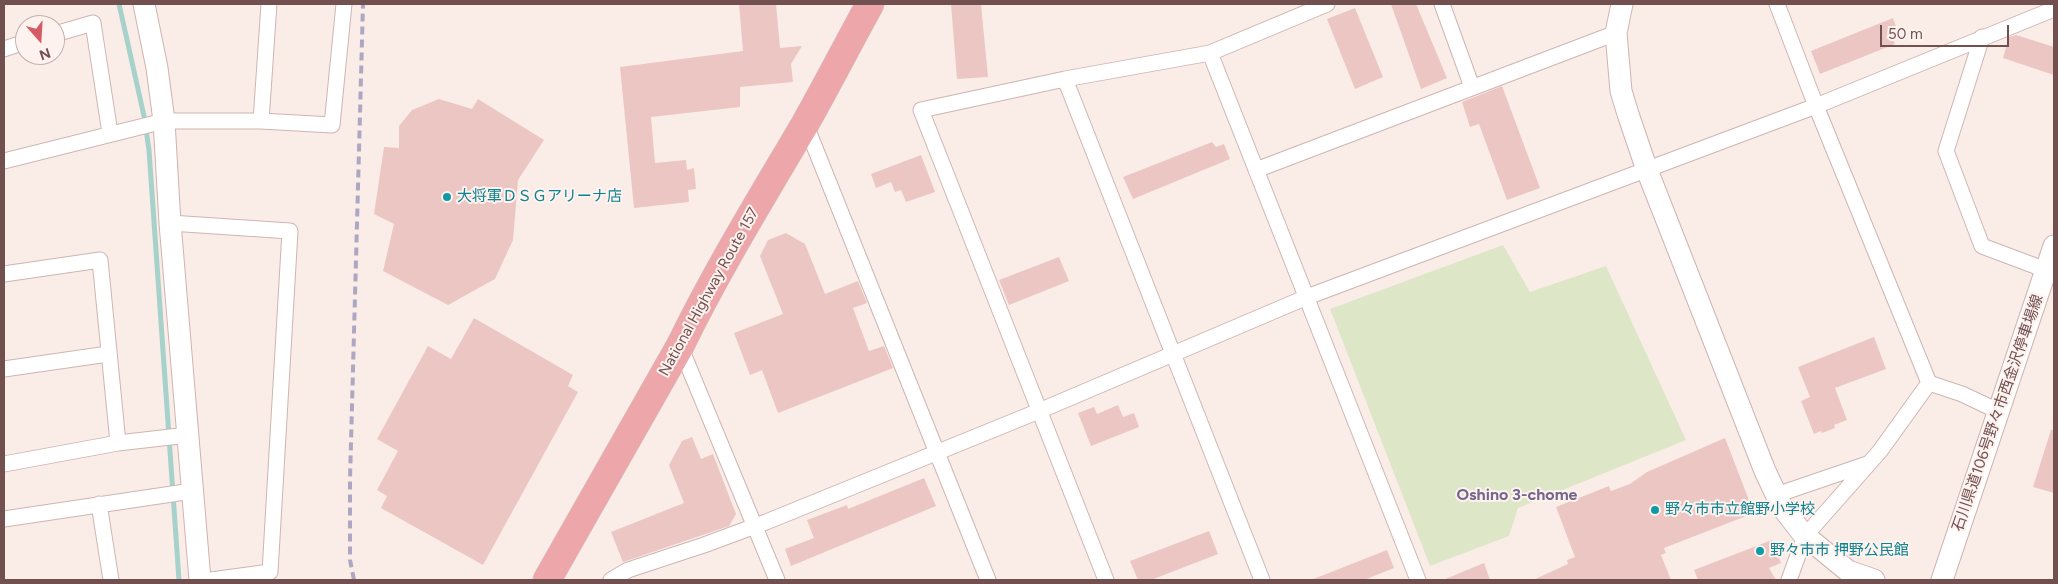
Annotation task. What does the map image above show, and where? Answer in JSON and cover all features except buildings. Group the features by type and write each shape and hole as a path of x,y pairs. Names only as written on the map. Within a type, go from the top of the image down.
{"highway":[{"name":"National Highway Route 157","path":"547,580 680,346 870,4"}],"street":[{"path":"144,4 157,68 159,122 170,223 181,436 179,493 200,580"},
{"path":"261,121 269,4"},
{"path":"4,161 159,122 261,121 332,124 344,4"},
{"path":"1106,580 921,110 1065,79 1210,53 1327,4"},
{"path":"1442,4 1472,87"},
{"path":"1622,4 1616,33 1621,91 1647,170 1776,495 1782,507 1805,536 1848,571 1874,580"},
{"path":"1777,4 1816,106 1929,384"},
{"path":"611,580 628,570 756,526 1039,411 1307,297 1816,106 2054,9"},
{"path":"65,31 92,23 110,133"},
{"path":"1256,170 1616,33"},
{"path":"1982,37 1946,151 1982,246 2050,272"},
{"path":"1210,53 1418,580"},
{"path":"1065,79 1262,580"},
{"path":"805,123 988,580"},
{"path":"170,223 290,231 270,572 212,580"},
{"name":"石川県道106号野々市西金沢停車場線","path":"1942,580 1998,411 2050,272 2054,246"},
{"path":"4,274 100,260 118,443"},
{"path":"680,346 777,580"},
{"path":"4,369 108,354"},
{"path":"1929,384 1962,394 1998,411"},
{"path":"1790,580 1805,536 1869,463 1929,384"},
{"path":"4,464 118,443 181,436"},
{"path":"1776,495 1869,463"},
{"path":"4,519 179,493"},
{"path":"99,504 111,580"}],"green space":[{"path":"1503,245 1530,292 1606,266 1686,440 1518,508 1509,536 1430,566 1330,309"}],"waterway":[{"path":"119,4 144,116 149,150 179,580"}],"railway":[{"path":"354,580 350,560 350,479 363,4"}],"place":[{"name":"大将軍ＤＳＧアリーナ店","path":"447,197"},
{"name":"野々市市立館野小学校","path":"1655,510"},
{"name":"野々市市 押野公民館","path":"1760,551"}],"district":[{"name":"Oshino 3-chome","path":"1517,495"}]}
